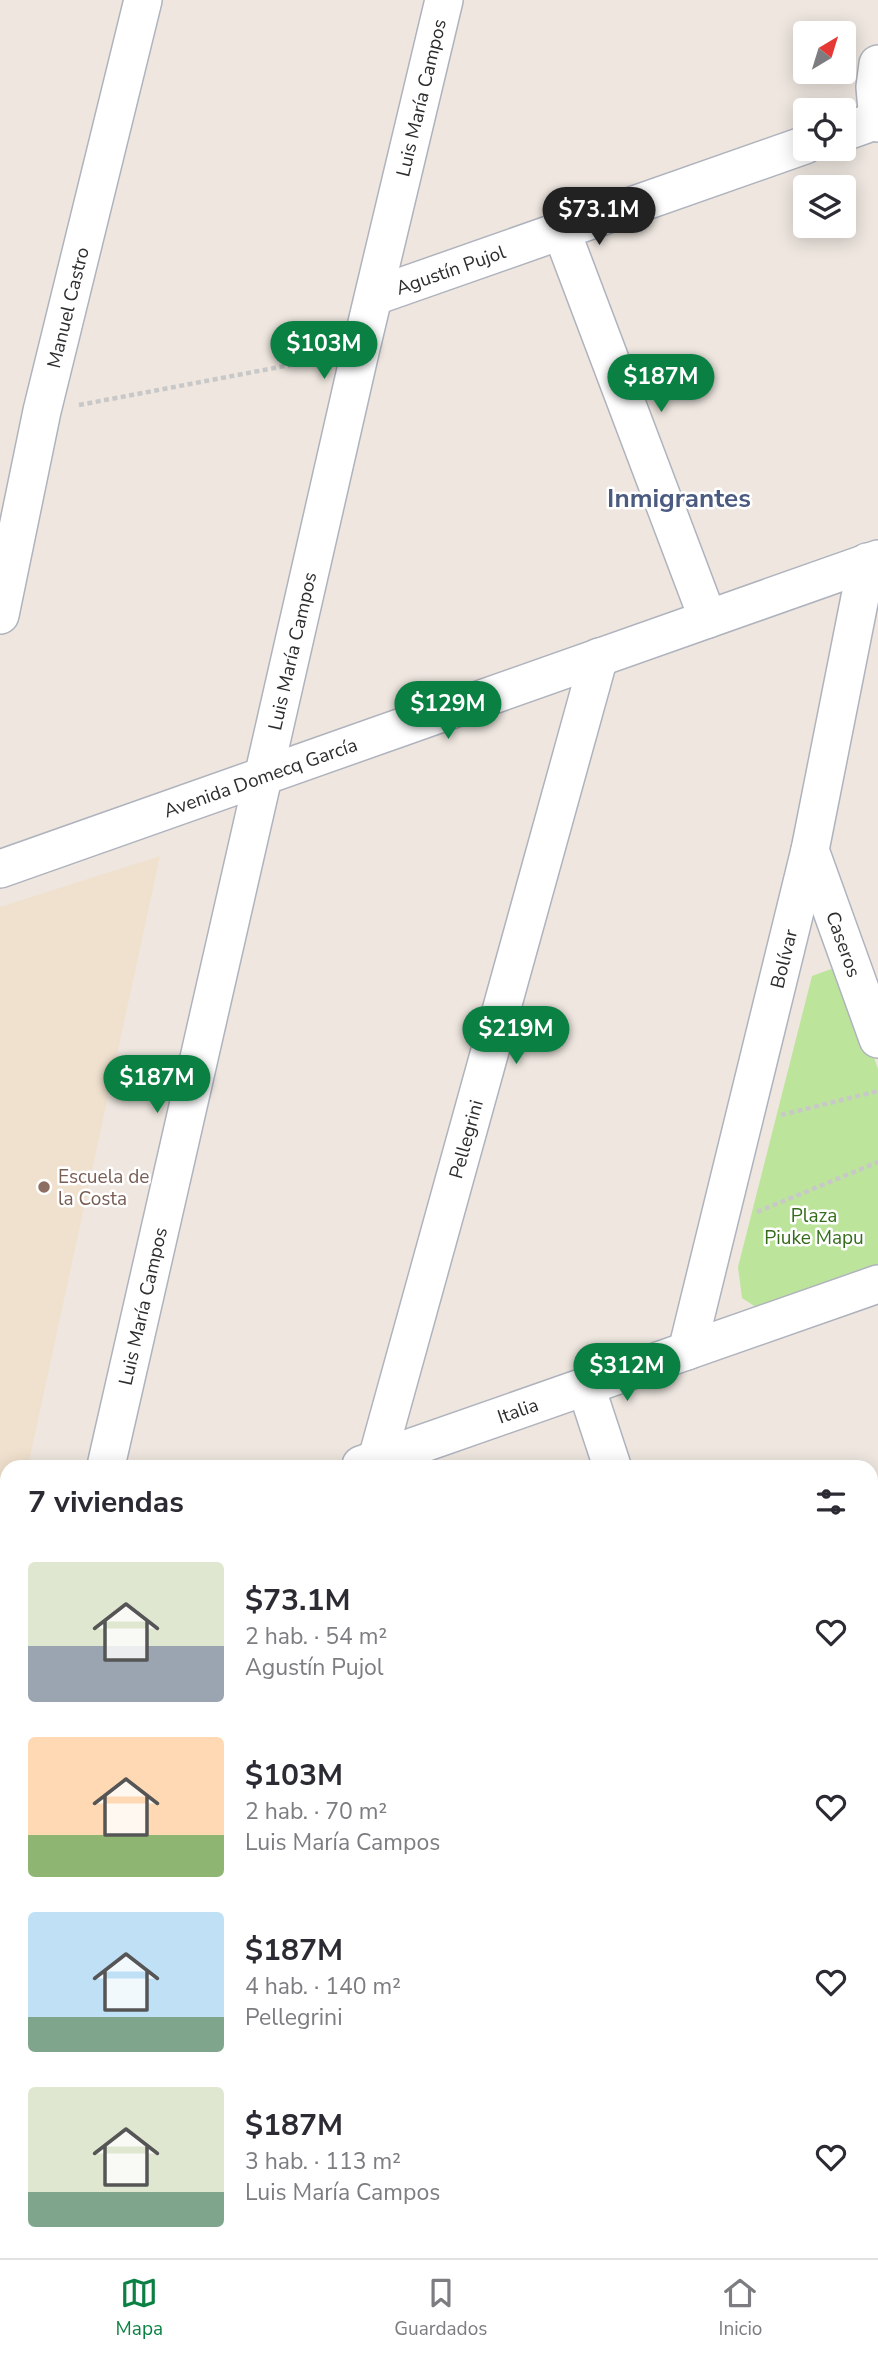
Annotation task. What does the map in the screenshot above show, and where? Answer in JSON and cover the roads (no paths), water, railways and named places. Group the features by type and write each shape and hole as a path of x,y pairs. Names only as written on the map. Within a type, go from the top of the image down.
{"street":[{"name":"Manuel Castro","path":"0,615 42,411 143,0"},
{"name":"Luis María Campos","path":"107,1460 360,352 444,0"},
{"path":"869,123 878,64"},
{"name":"Agustín Pujol","path":"375,296 793,149"},
{"path":"561,230 708,619"},
{"name":"Avenida Domecq García","path":"0,869 873,561"},
{"name":"Bolívar","path":"687,1351 810,850 873,561"},
{"name":"Pellegrini","path":"368,1460 599,657"},
{"name":"Caseros","path":"810,850 878,1038"},
{"name":"Italia","path":"376,1460 878,1284"},
{"path":"586,1387 610,1460"}],"place":[{"name":"Escuela de la Costa","path":"44,1187"}],"district":[{"name":"Inmigrantes","path":"679,498"}],"park label":[{"name":"Plaza Piuke Mapu","path":"814,1226"}]}
